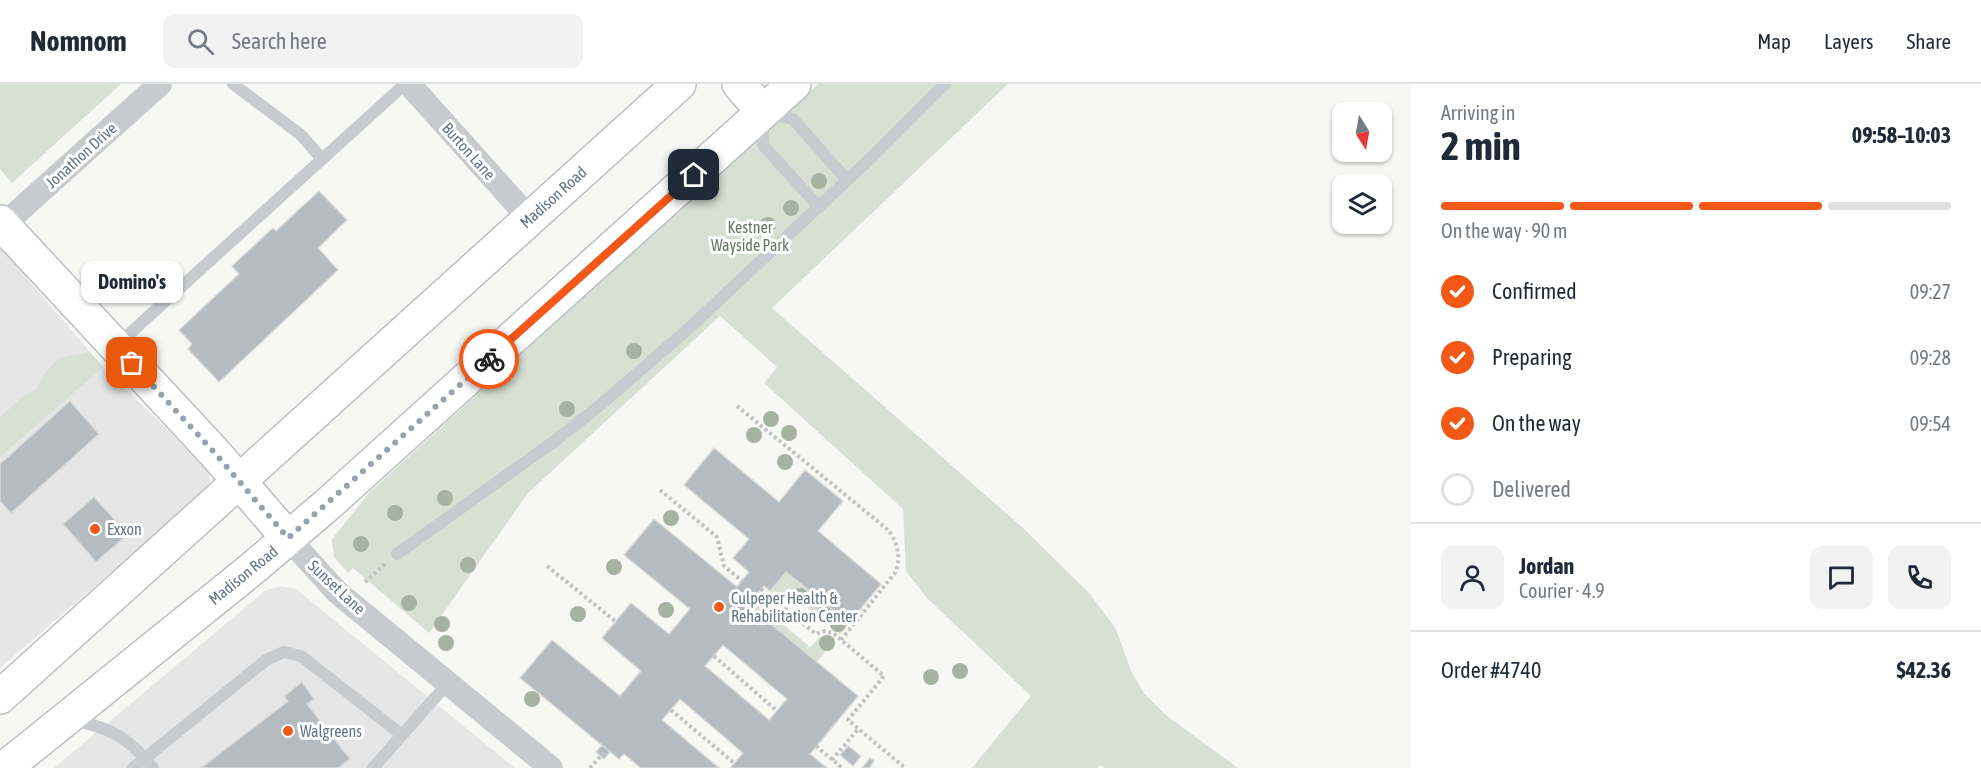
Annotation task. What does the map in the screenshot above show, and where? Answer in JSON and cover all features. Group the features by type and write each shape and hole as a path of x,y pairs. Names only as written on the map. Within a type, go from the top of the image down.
{"main road":[{"name":"Madison Road","path":"0,697 679,84"},
{"path":"740,84 763,112"},
{"name":"Madison Road","path":"5,768 288,538 794,84"},
{"name":"Sunset Lane","path":"2,224 239,480 288,538"}],"street":[{"name":"Jonathon Drive","path":"2,224 159,84"},
{"name":"Burton Lane","path":"407,84 529,218"},
{"name":"Sunset Lane","path":"288,538 337,592 551,768"}],"lane":[{"path":"233,84 301,135 322,159"},
{"path":"116,346 407,84"},
{"path":"397,554 597,408 687,330 819,207 945,84"},
{"path":"819,207 763,145 763,112 793,119 847,180"},
{"path":"133,768 149,763 266,660 284,652 301,656 402,735"},
{"path":"373,768 448,682"},
{"path":"67,719 89,723 111,731 132,744 149,763"}],"path":[{"path":"737,406 887,529 895,540 899,558 895,573 841,640"},
{"path":"660,490 717,537 724,566 742,581"},
{"path":"364,582 397,554"},
{"path":"547,566 615,621"},
{"path":"761,589 816,634 828,632 841,640 884,676 848,720 905,768"},
{"path":"714,656 777,711"},
{"path":"670,710 734,763"},
{"path":"832,760 859,728"},
{"path":"816,746 840,766 838,768"},
{"path":"590,768 607,749"}],"shaded area":[{"path":"0,247 103,367 208,469 211,486 0,668"},
{"path":"282,586 296,589 515,768 54,768 266,590"}],"green space":[{"path":"0,84 121,84 12,183 0,169"},
{"name":"Kestner Wayside Park","path":"818,84 1008,84 772,308 1023,528 1090,594 1116,629 1131,671 1143,692 1167,716 1238,768 1105,768 1100,765 1097,768 972,768 1031,696 927,598 906,571 903,509 764,383 777,367 720,316 528,493 429,633 353,568 348,573 334,557 332,539 370,492"},
{"path":"90,352 103,367 0,457 0,417 25,395 37,389 47,370 59,358"},
{"path":"786,572 849,623 840,634 792,595 783,597 781,600 770,591"},
{"path":"759,591 776,606 770,613 810,647 819,638 828,635 835,639 817,662 748,605"}],"building":[{"path":"319,191 347,220 318,248 338,270 219,382 188,349 192,344 179,330 239,274 232,266 273,228 276,231"},
{"path":"70,401 99,434 11,513 0,501 0,464"},
{"name":"Culpeper Health & Rehabilitation Center","path":"714,448 779,502 805,470 843,501 818,531 881,584 849,623 786,572 770,591 764,586 748,605 858,696 810,754 827,768 730,768 743,753 680,699 662,720 719,768 641,768 624,754 619,759 520,678 552,640 620,696 641,671 602,638 631,603 669,634 690,609 624,555 654,519 737,587 749,572 733,558 749,539 684,485","holes":["723,645 787,699 769,720 705,666"]},
{"name":"Exxon","path":"94,497 128,534 96,562 63,524"},
{"name":"Walgreens","path":"302,682 314,699 307,704 350,759 338,768 201,768 288,701 284,696"},
{"path":"602,745 610,752 604,759 596,752"},
{"path":"848,746 861,756 853,766 840,755"},
{"path":"870,758 874,761 869,768 862,768"}],"way so far":[{"path":"132,363 213,451 288,538 489,359"}],"place":[{"name":"Domino's","path":"132,363"},
{"name":"Exxon","path":"95,529"},
{"name":"Culpeper Health & Rehabilitation Center","path":"719,607"},
{"name":"Walgreens","path":"288,731"}],"route":[{"path":"489,359 694,175"}]}
